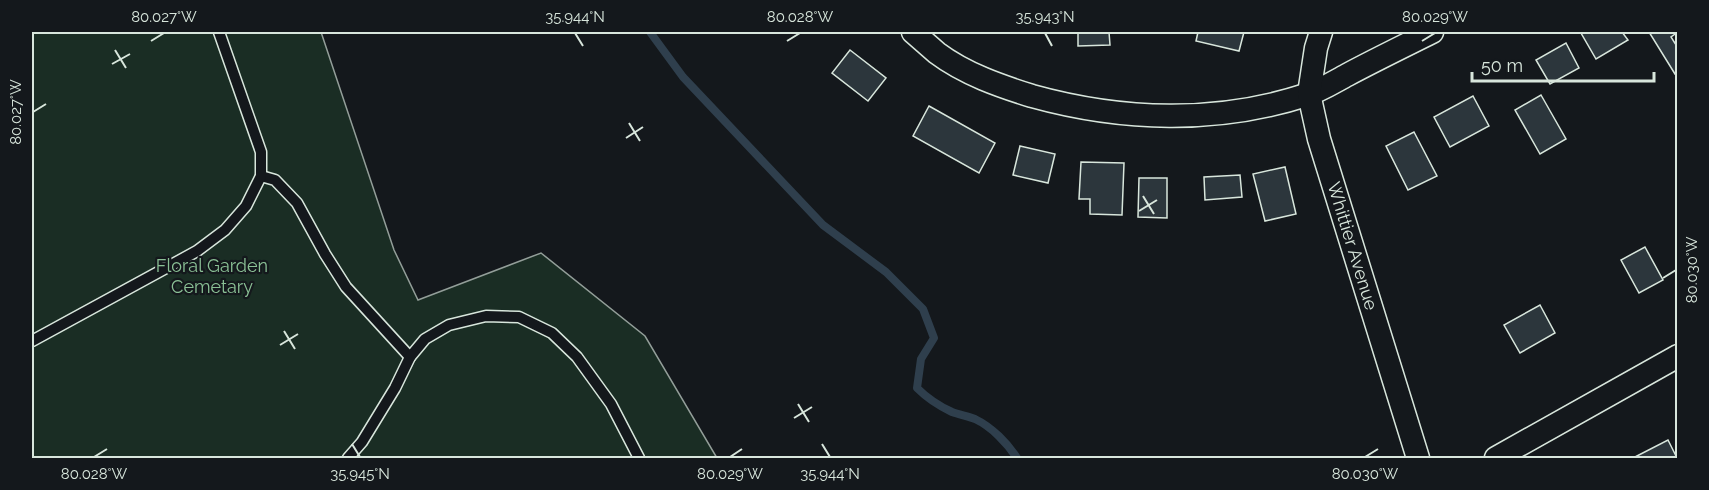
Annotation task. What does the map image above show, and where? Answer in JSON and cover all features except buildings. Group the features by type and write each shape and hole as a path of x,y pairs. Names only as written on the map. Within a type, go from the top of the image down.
{"street":[{"path":"914,32 938,53 971,73 1009,89 1070,106 1171,117 1222,114 1275,104 1309,94 1432,32"},
{"name":"Whittier Avenue","path":"1321,32 1316,48 1309,94 1319,139 1418,459"},
{"path":"1496,459 1677,356"}],"lane":[{"path":"32,341 206,244 225,230 246,206 261,176 261,152 219,32"},
{"path":"261,176 275,180 297,203 325,254 346,286 410,357"},
{"path":"348,459 362,442 395,388 410,357 425,339 448,325 486,316 519,317 552,333 577,357 612,404 639,459"}],"green space":[{"name":"Floral Garden Cemetary","path":"32,32 321,32 394,250 418,300 541,253 645,336 717,458 32,458"}],"waterway":[{"path":"650,32 683,77 823,225 886,272 923,309 934,338 921,359 917,388 942,407 987,426 1017,458"}]}
